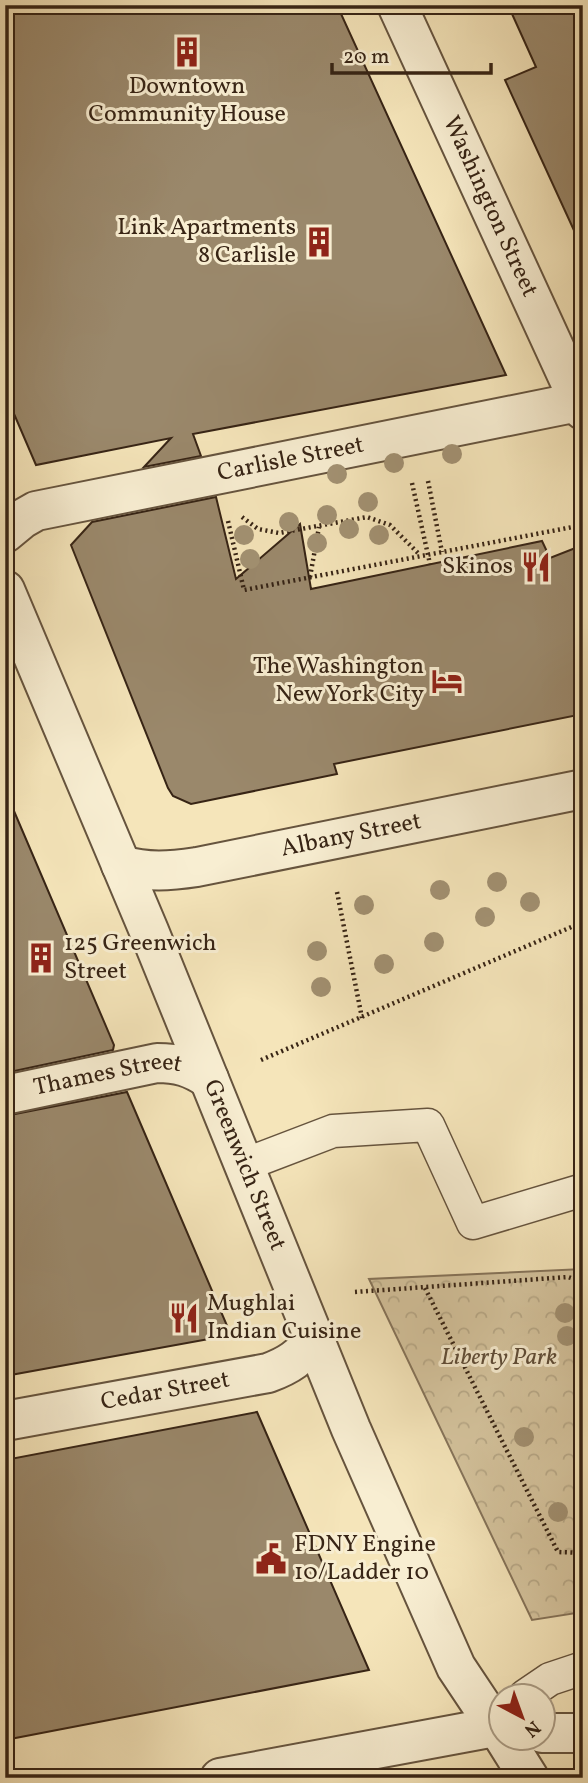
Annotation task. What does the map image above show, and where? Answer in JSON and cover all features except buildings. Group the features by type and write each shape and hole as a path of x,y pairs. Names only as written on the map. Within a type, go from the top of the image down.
{"street":[{"name":"Washington Street","path":"397,5 582,405"},
{"name":"Carlisle Street","path":"5,533 36,511 582,405"},
{"name":"Greenwich Street","path":"5,590 121,865 313,1339 456,1667 486,1709"},
{"name":"Albany Street","path":"121,865 142,871 197,867 583,789"},
{"name":"Thames Street","path":"5,1095 157,1063 177,1063 209,1079"},
{"name":"Cedar Street","path":"5,1421 268,1373 297,1359 307,1350 313,1339"},
{"path":"219,1778 486,1730"},
{"path":"556,1733 583,1733"},
{"name":"Greenwich Street","path":"514,1752 530,1778"}],"lane":[{"path":"244,1165 333,1131 428,1125 473,1223 583,1190"},
{"path":"546,1682 583,1668"}],"path":[{"path":"426,470 442,552"},
{"path":"409,473 430,564"},
{"path":"258,529 279,533 367,517 390,525 421,556"},
{"path":"228,519 244,590 583,525"},
{"path":"310,577 319,526"},
{"path":"337,892 362,1018"},
{"path":"261,1060 583,922"},
{"path":"355,1292 568,1277 583,1282"},
{"path":"425,1287 558,1552 583,1553"}],"green space":[{"name":"Liberty Park","path":"583,1269 583,1612 532,1620 369,1279"}],"place":[{"name":"Downtown Community House","path":"187,52"},
{"name":"Link Apartments 8 Carlisle","path":"319,242"},
{"name":"Skinos","path":"536,567"},
{"name":"The Washington New York City","path":"447,681"},
{"name":"125 Greenwich Street","path":"41,958"},
{"name":"Mughlai Indian Cuisine","path":"184,1318"},
{"name":"FDNY Engine 10/Ladder 10","path":"271,1559"}]}
